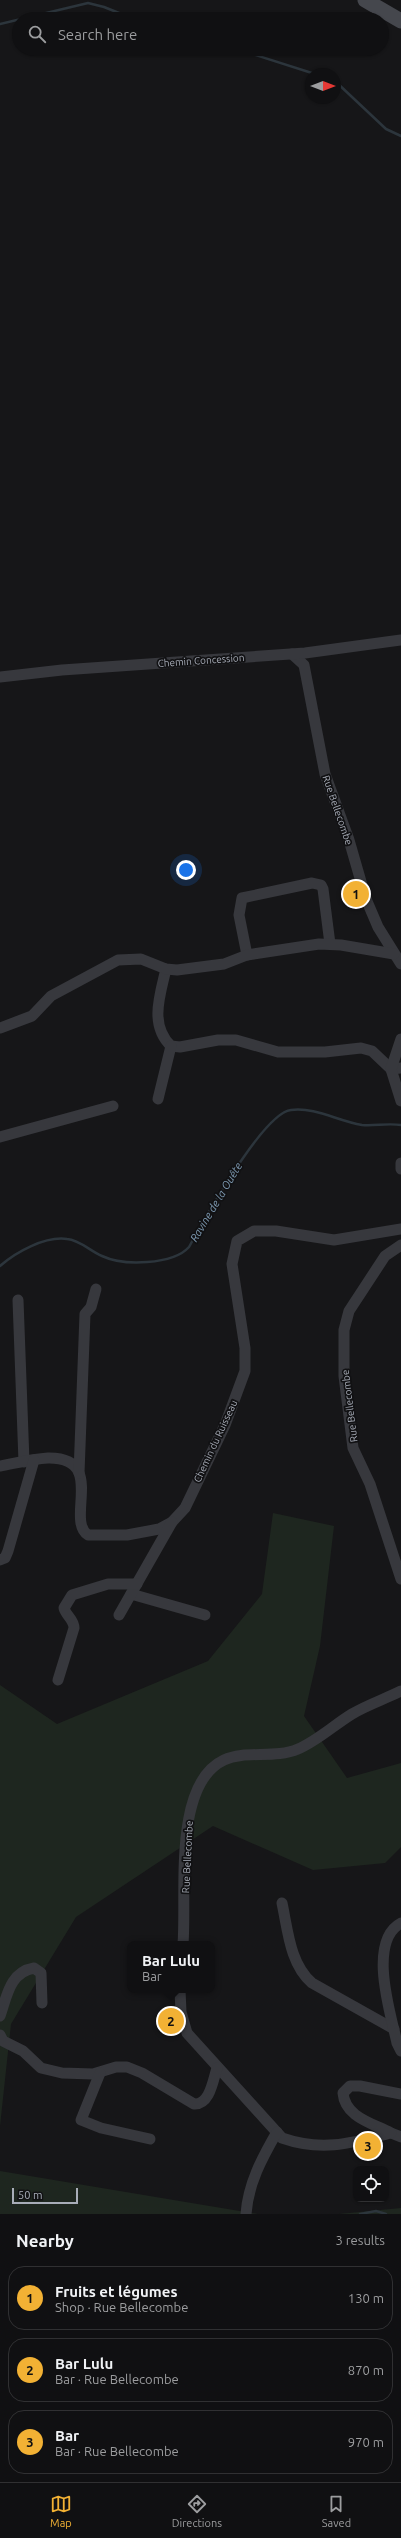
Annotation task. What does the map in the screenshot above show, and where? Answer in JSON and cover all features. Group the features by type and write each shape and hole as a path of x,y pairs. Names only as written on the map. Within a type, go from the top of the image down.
{"main road":[{"path":"365,0 387,12"},
{"path":"389,13 401,20"}],"street":[{"name":"Chemin Concession","path":"0,678 62,670 292,654 401,640"},
{"name":"Rue Bellecombe","path":"292,654 304,665 325,774 349,840 366,899 394,954 401,964"},
{"path":"247,955 239,915 242,898 312,883 321,886 324,889 330,944"},
{"path":"0,1028 32,1016 51,996 86,980 113,962 141,960 166,969 177,970 224,964 247,955 330,944 394,954"},
{"path":"166,969 158,1007 158,1024 162,1038 171,1046 180,1047 218,1040 236,1040 278,1052 325,1052 361,1048 378,1055 396,1069"},
{"path":"401,1039 396,1069 401,1102"},
{"path":"158,1099 171,1046"},
{"path":"0,1137 112,1106"},
{"path":"401,1163 401,1169"},
{"name":"Chemin du Ruisseau","path":"79,1472 82,1484 81,1524 88,1534 126,1535 158,1529 172,1522 185,1508 225,1425 245,1371 245,1348 232,1264 237,1241 254,1231 276,1231 334,1240 401,1229"},
{"name":"Rue Bellecombe","path":"401,1245 386,1256 349,1311 344,1330 344,1376 353,1448 370,1484 401,1579"},
{"path":"79,1472 85,1314 91,1307 96,1289"},
{"path":"0,1560 5,1558 8,1551 29,1461 18,1300"},
{"path":"0,1466 50,1458 64,1461 76,1468 79,1472"},
{"path":"119,1615 172,1522"},
{"path":"58,1680 74,1628 73,1620 66,1614 64,1608 72,1595 108,1584 134,1589 205,1615"},
{"name":"Rue Bellecombe","path":"183,1941 186,1837 191,1807 198,1786 213,1767 224,1759 278,1755 299,1749 352,1714 401,1691"},
{"path":"282,1903 296,1963 302,1974 312,1983 394,2029"},
{"path":"400,2046 394,2029 384,1984 383,1965 384,1946 393,1930 401,1923"},
{"path":"0,2016 12,1981 25,1970 34,1968 41,1974 42,2003"},
{"path":"180,1993 181,2012 187,2033 217,2068 282,2138 301,2145 320,2147 396,2135"},
{"path":"0,2035 3,2041 23,2051 41,2068 62,2073 100,2073 119,2066 131,2069 197,2105 207,2098 217,2068"},
{"path":"100,2073 81,2120 101,2128 150,2139"},
{"path":"396,2135 350,2112 344,2103 343,2093 350,2086 360,2086 401,2094"},
{"path":"246,2214 249,2193 258,2167 277,2132"}],"shaded area":[{"path":"273,1513 334,1526 320,1646 304,1716 347,1778 401,1763 401,1847 385,1863 313,1870 213,1826 76,1917 11,2024 0,2126 0,1685 57,1724 208,1661 262,1594"},
{"path":"0,2171 258,2214 0,2214"},
{"path":"401,2208 401,2214 339,2214"}],"waterway":[{"path":"50,12 88,3 116,12"},
{"path":"0,24 12,21"},
{"path":"259,56 305,71"},
{"path":"341,87 386,129 401,136"},
{"name":"Ravine de la Ouête","path":"0,1266 14,1255 31,1246 58,1239 76,1241 102,1256 122,1261 147,1262 172,1257 182,1253 189,1247 220,1193 250,1148 265,1129 279,1116 291,1110 318,1112 362,1125 401,1125"},
{"path":"360,2214 376,2211 386,2214"}],"place":[{"name":"Fruits et légumes","path":"356,894"},
{"name":"Bar Lulu","path":"171,2021"},
{"name":"Bar","path":"368,2146"}]}
